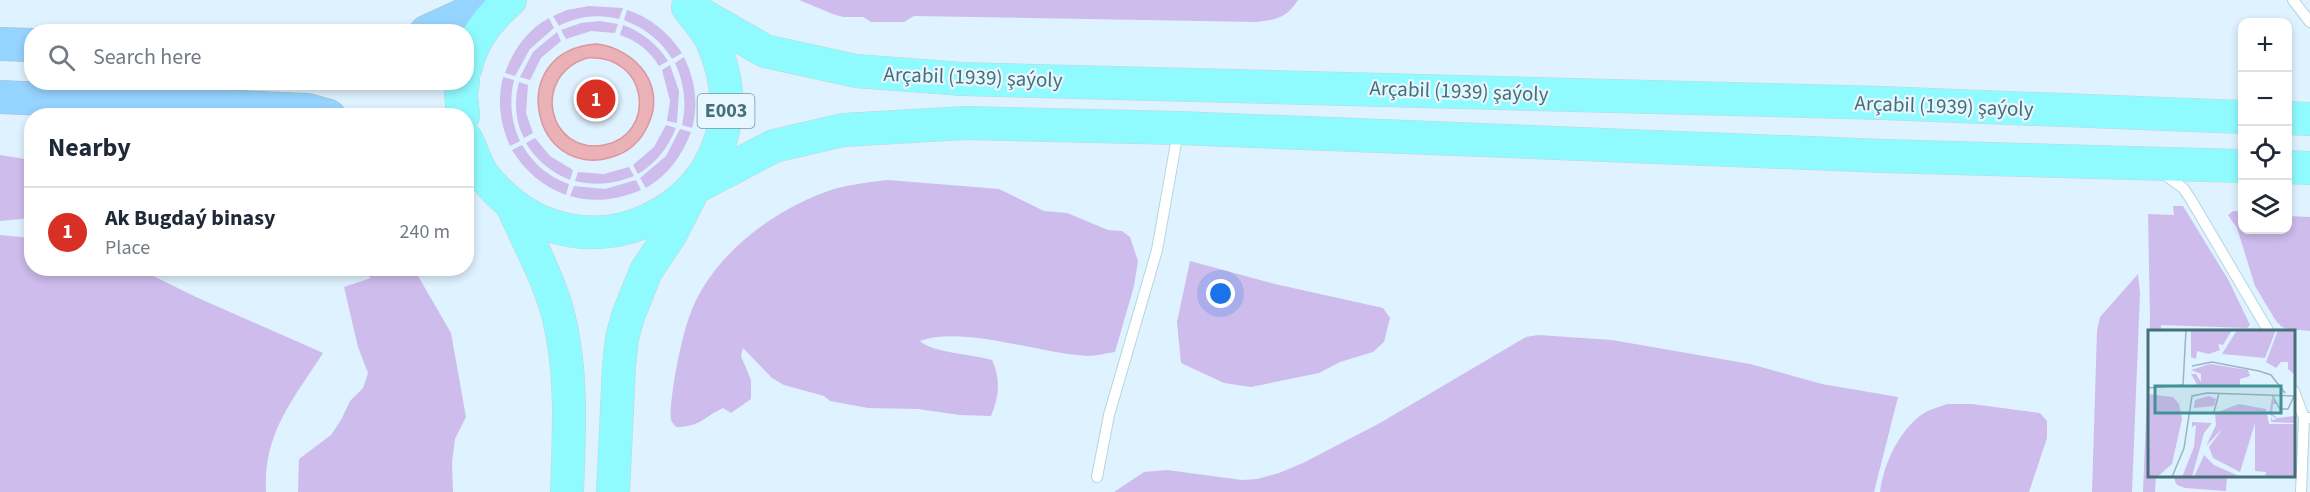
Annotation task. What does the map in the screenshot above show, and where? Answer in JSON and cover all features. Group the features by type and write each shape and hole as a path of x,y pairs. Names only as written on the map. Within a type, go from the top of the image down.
{"highway":[{"path":"474,46 491,17 510,0"},
{"name":"Arçabil (1939) şaýoly","path":"684,2 765,51 856,71 962,79 1858,103 2238,117"},
{"name":"E003","path":"474,155 483,174 512,205 547,225 586,233 626,229 663,214 694,188 716,154 726,116 725,77 712,39 684,2"},
{"path":"462,90 462,108"},
{"path":"2292,118 2310,119"},
{"path":"613,492 622,338 646,271 670,235 694,188 774,146 843,130 966,123 1179,128 1883,156 2238,166"},
{"path":"2292,167 2310,168"},
{"path":"512,205 551,291 564,338 569,427 567,492"}],"main road":[{"path":"444,24 496,0"},
{"path":"0,44 24,45"},
{"path":"0,96 263,108"},
{"path":"474,177 512,205"}],"lane":[{"path":"2293,0 2310,22"},
{"path":"1097,477 1109,415 1156,250 1179,128"},
{"path":"2146,162 2170,178 2190,198 2268,330"},
{"path":"2295,393 2307,418 2301,492"}],"shaded area":[{"path":"799,0 1298,0 1281,17 1257,22 914,16 904,22 871,22 863,17 843,17 833,14"},
{"path":"589,6 623,8 619,19 588,17 559,26 553,16 567,10"},
{"path":"627,10 658,27 682,53 672,59 651,35 624,20"},
{"path":"549,18 554,28 530,49 515,76 505,73 522,41 534,28"},
{"path":"600,21 618,24 615,33 591,31 566,39 561,30 581,23"},
{"path":"623,25 648,39 668,61 659,66 642,47 620,35"},
{"path":"557,32 561,41 541,58 530,80 520,77 533,52"},
{"path":"597,44 611,47 624,53 644,72 654,97 653,111 642,136 624,152 612,157 585,160 563,151 547,134 539,112 539,89 548,68 567,52","holes":["587,58 608,60 624,68 634,81 639,96 639,112 633,127 621,138 604,145 585,145 570,138 559,127 553,112 553,96 558,81 569,67"]},
{"path":"684,57 695,92 692,128 682,125 684,93 675,63"},
{"path":"670,65 679,91 677,123 667,121 670,101 662,70"},
{"path":"503,77 514,80 512,111 520,141 510,146 500,112"},
{"path":"519,82 528,85 526,113 533,133 524,138 516,111"},
{"path":"666,125 676,128 669,142 656,160 638,174 633,165 654,147"},
{"path":"680,129 691,132 683,149 668,171 646,188 640,178 666,156"},
{"path":"535,138 550,156 573,170 570,180 551,170 535,155 526,143"},
{"path":"522,145 542,169 569,184 566,195 542,182 523,165 512,150"},
{"path":"0,155 24,159 24,219 0,221"},
{"path":"629,167 634,176 619,181 598,184 575,181 578,172 604,174"},
{"path":"636,180 641,190 623,196 597,200 570,196 574,186 605,189"},
{"path":"888,180 999,189 1044,211 1067,213 1108,230 1122,231 1130,237 1138,261 1134,286 1115,352 1091,356 1069,354 957,336 920,341 943,351 992,360 998,388 991,416 960,415 918,409 868,408 830,401 824,396 784,385 772,378 743,348 741,356 751,380 751,399 731,413 723,408 696,423 676,427 671,420 671,409 675,376 684,336 693,307 717,267 752,234 771,219 792,207 834,189"},
{"path":"2173,206 2183,206 2229,281 2250,325 2247,328 2161,325 2161,330 2150,330 2148,214 2174,215"},
{"path":"2233,211 2238,212 2238,231 2237,228 2228,215"},
{"path":"2292,216 2310,217 2310,331 2282,327 2255,286 2239,234 2292,234"},
{"path":"0,235 24,237 24,276 153,276 323,353 291,402 275,434 266,471 266,492 0,492"},
{"path":"1190,261 1275,284 1383,308 1390,318 1384,342 1373,352 1340,362 1319,373 1251,387 1224,383 1181,363 1177,322"},
{"path":"2138,274 2140,293 2132,492 2092,492 2097,331 2100,317"},
{"path":"368,276 418,276 451,333 466,417 455,439 452,462 453,492 298,492 299,459 331,435 350,401 363,388 368,373 358,347 344,287 371,278"},
{"path":"1538,335 1612,340 1750,364 1822,384 1898,397 1874,492 1114,492 1144,472 1167,470 1242,480 1257,479 1279,473 1380,423 1526,337"},
{"path":"2148,368 2148,477 2156,477 2155,492 2143,492"},
{"path":"1947,404 1972,404 2040,413 2047,421 2047,438 2029,492 1880,492 1893,449 1905,431 1921,415"},
{"path":"2174,477 2227,477 2226,491 2185,488 2177,485"}],"place":[{"name":"Ak Bugdaý binasy","path":"596,99"}]}
